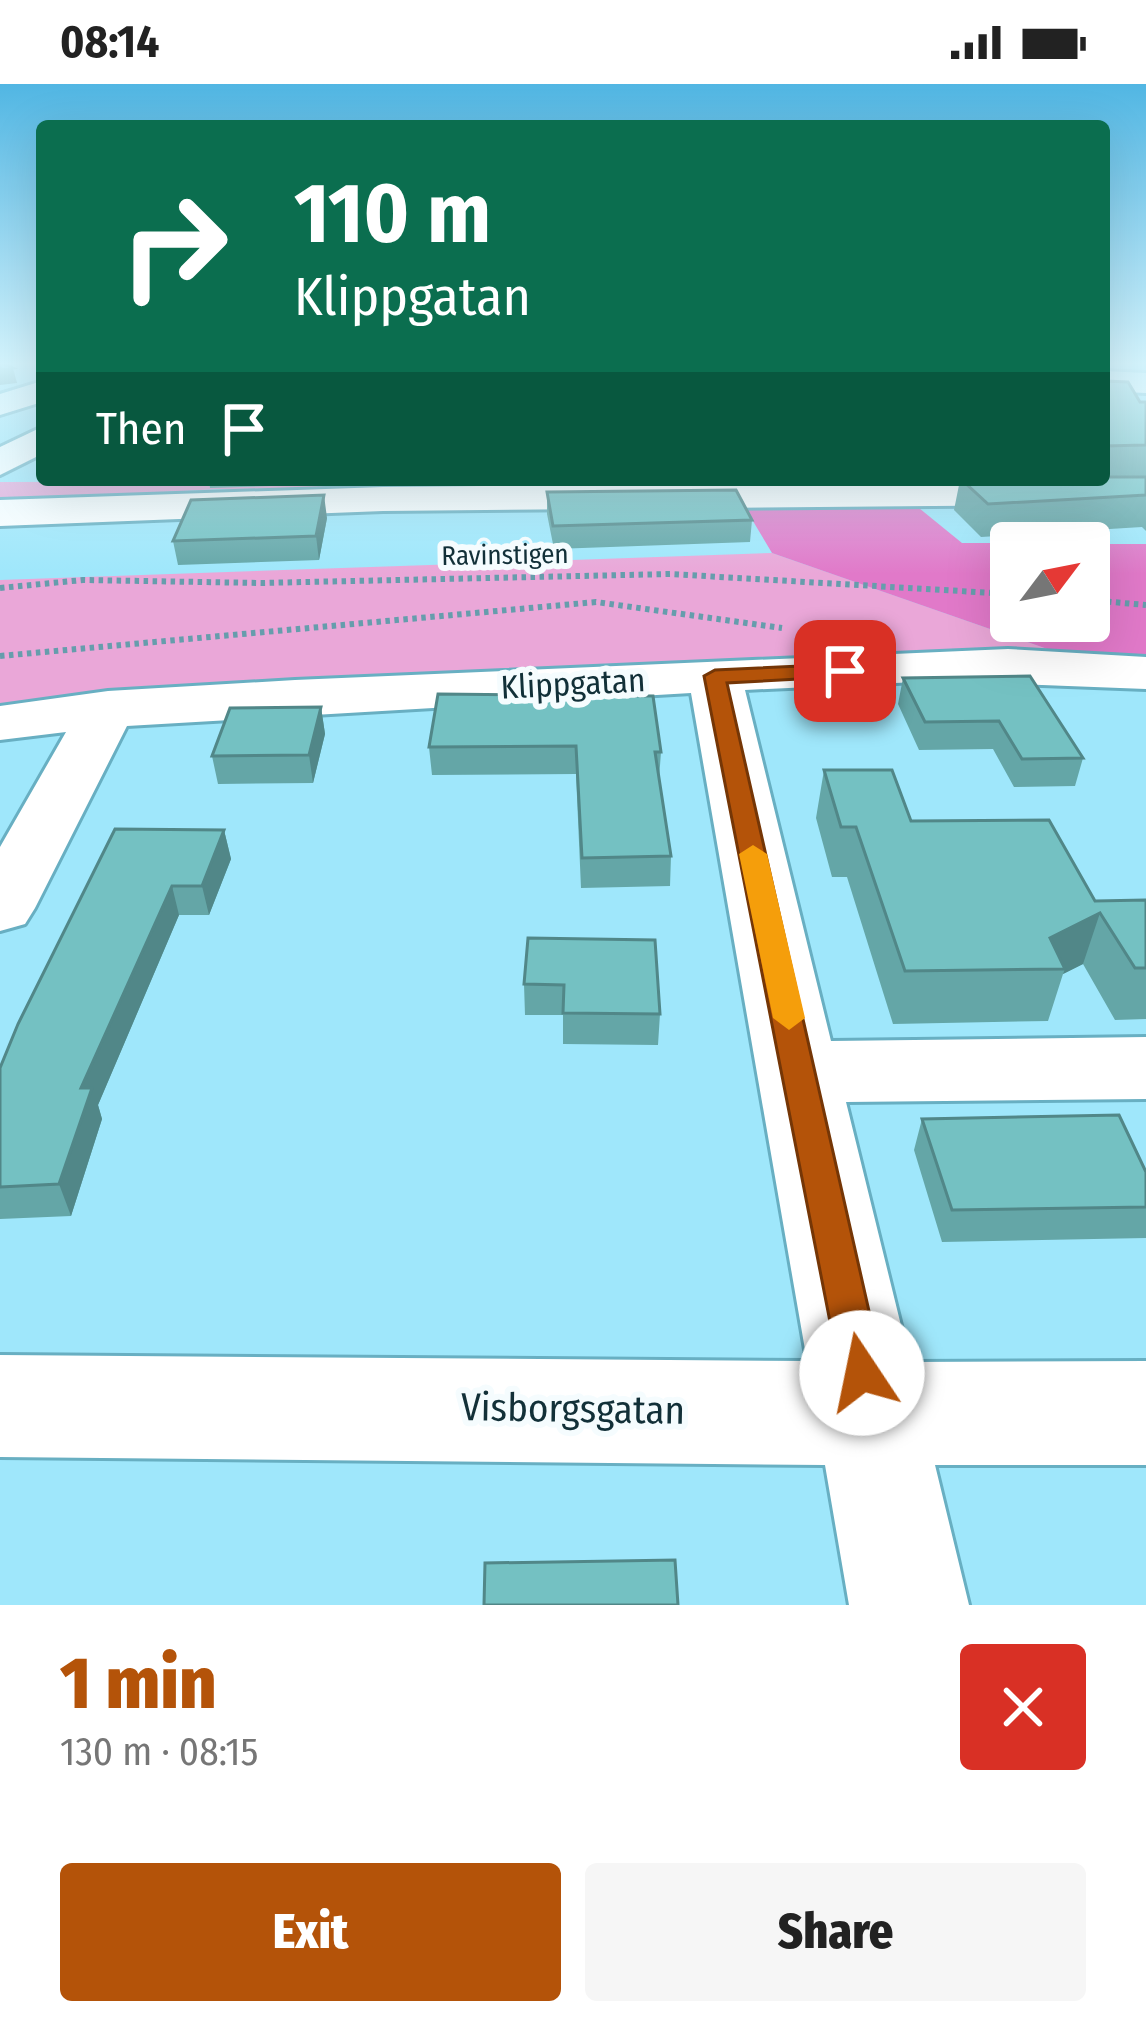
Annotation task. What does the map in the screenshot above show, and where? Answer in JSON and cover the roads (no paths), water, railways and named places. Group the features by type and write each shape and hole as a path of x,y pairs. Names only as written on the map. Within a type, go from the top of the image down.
{"street":[{"path":"0,467 36,442"},
{"path":"0,467 36,468"},
{"path":"1110,472 1146,469"},
{"path":"0,513 917,486"},
{"path":"985,486 1146,492"},
{"name":"Klippgatan","path":"0,723 109,708 715,676 1039,667 1146,673"},
{"path":"715,676 909,1605"},
{"path":"0,908 109,708"},
{"path":"801,1072 1146,1068"},
{"name":"Visborgsgatan","path":"0,1406 317,1402 871,1416 1146,1413"}]}
